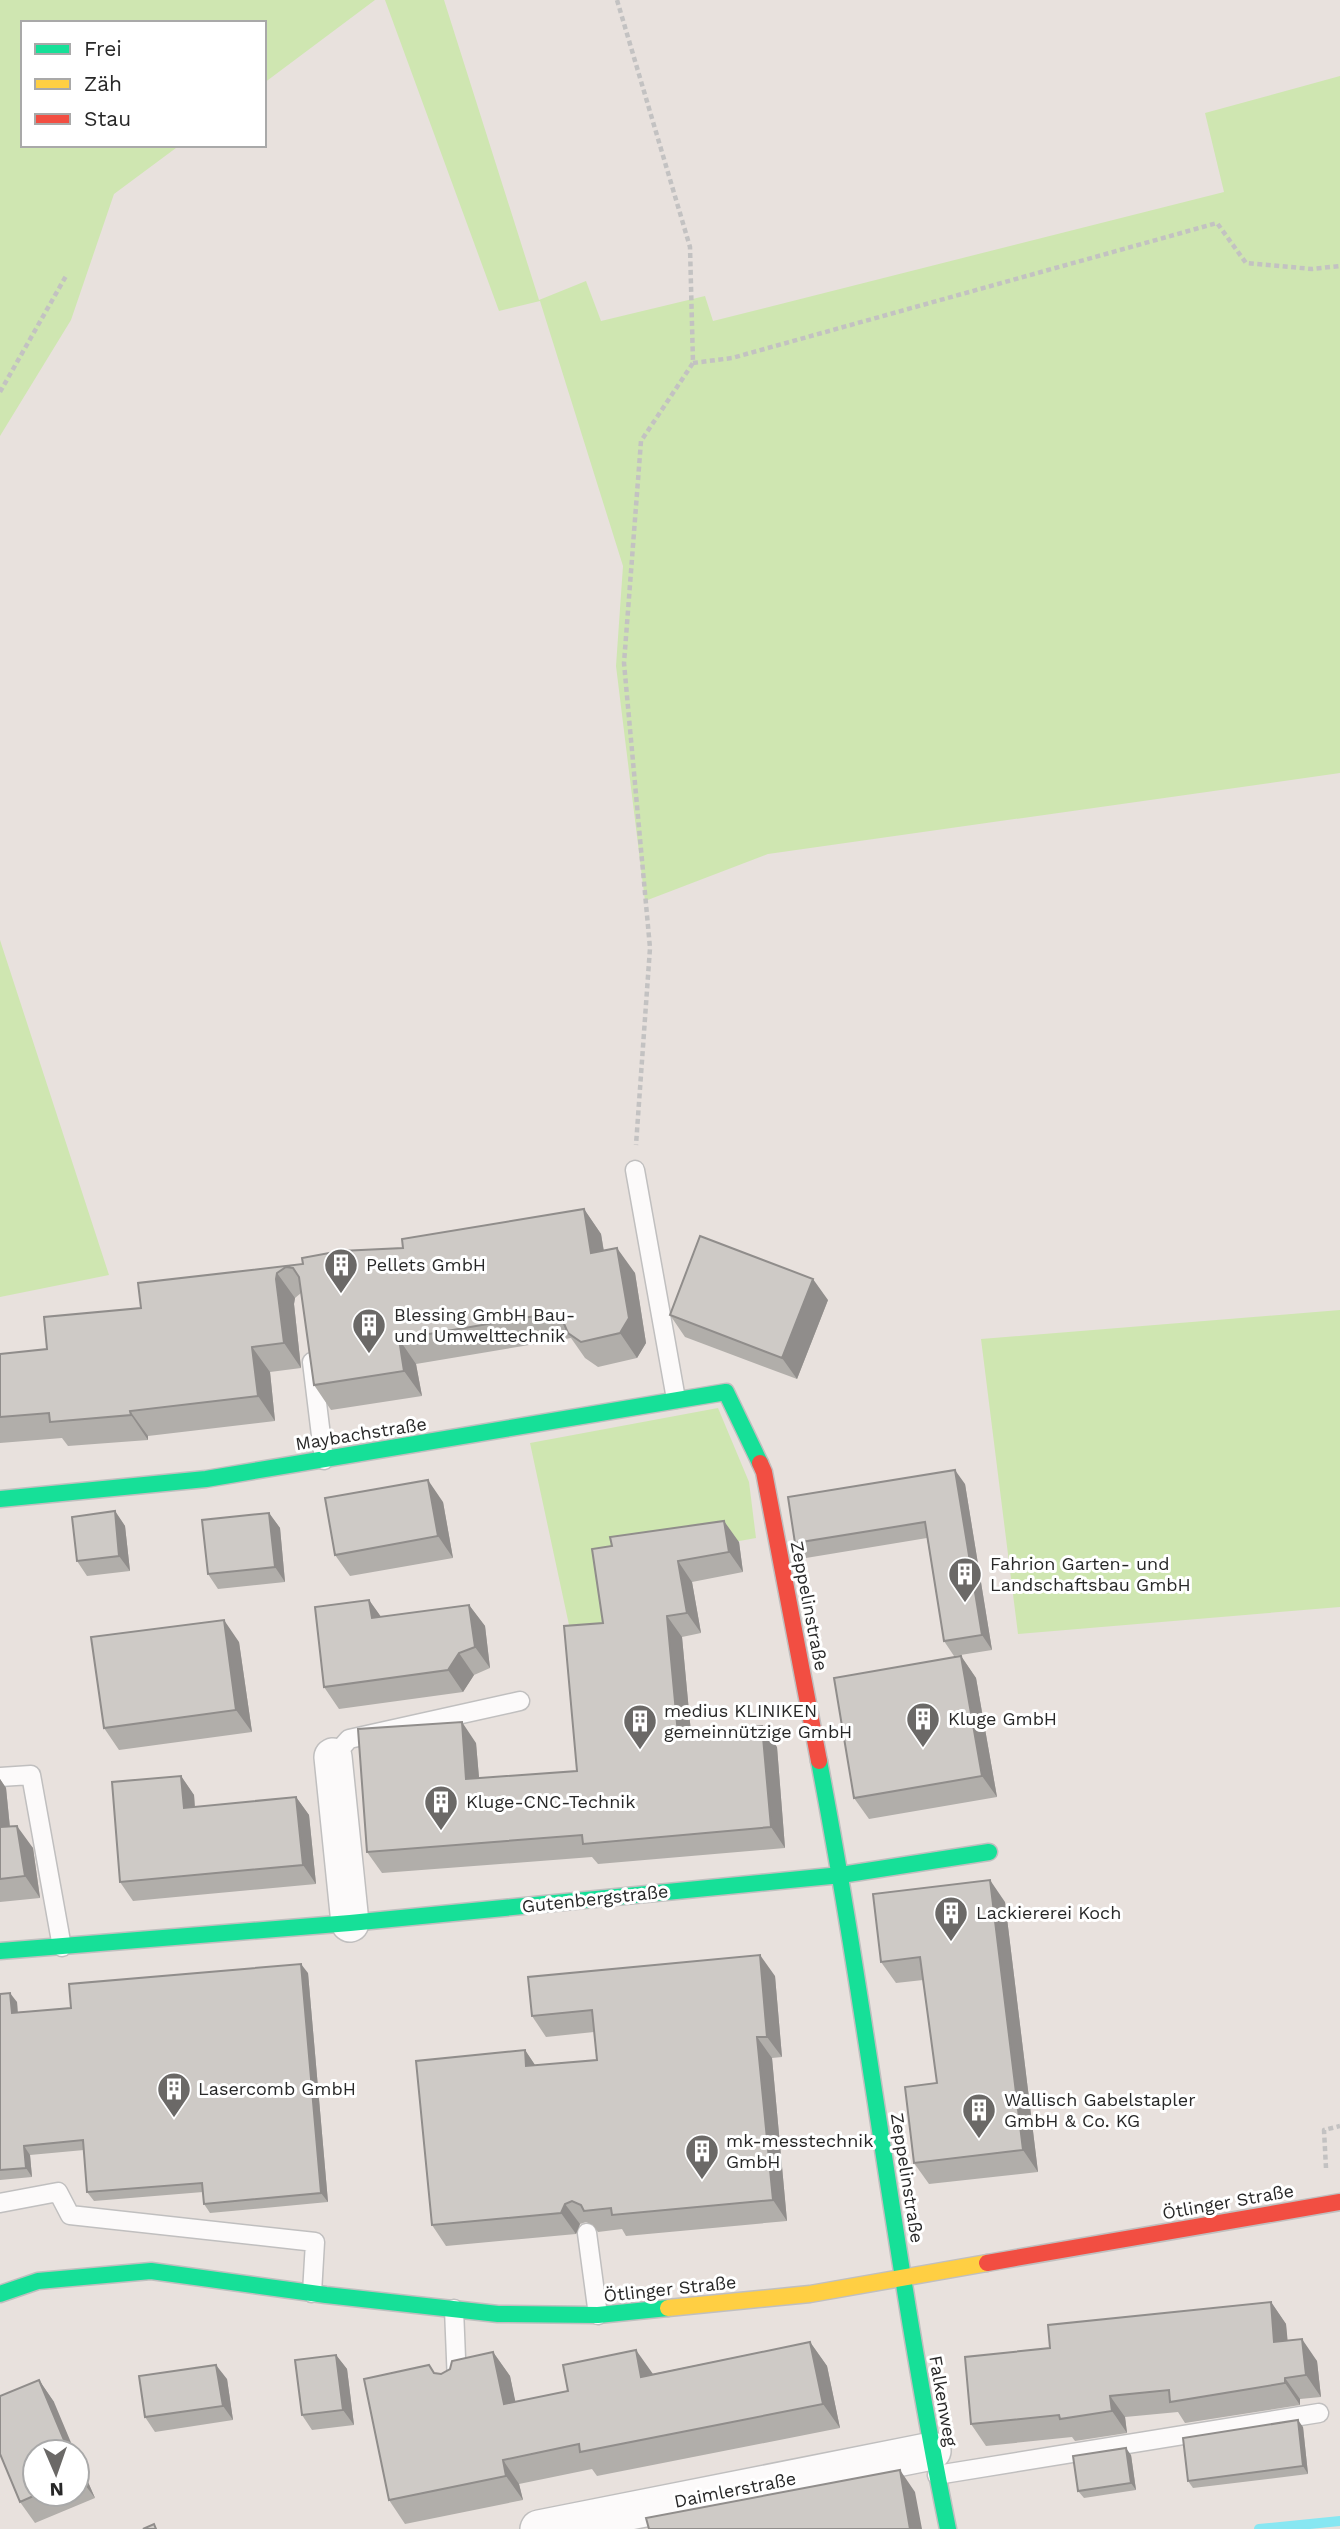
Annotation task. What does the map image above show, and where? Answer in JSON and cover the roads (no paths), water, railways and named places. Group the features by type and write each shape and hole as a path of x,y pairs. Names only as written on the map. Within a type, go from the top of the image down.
{"street":[{"name":"Maybachstraße","path":"0,1499 206,1479 726,1392"},
{"name":"Zeppelinstraße","path":"726,1392 764,1472 841,1875 903,2280"},
{"path":"333,1757 350,1923"},
{"path":"841,1875 989,1852"},
{"name":"Gutenbergstraße","path":"0,1951 350,1923 841,1875"},
{"name":"Ötlinger Straße","path":"0,2294 38,2281 151,2271 498,2314 598,2315 810,2294 903,2280 1340,2202"},
{"name":"Falkenweg","path":"903,2280 948,2529"},
{"name":"Daimlerstraße","path":"539,2529 934,2463"}],"lane":[{"path":"635,1170 676,1399"},
{"path":"310,1342 324,1460"},
{"path":"333,1757 349,1739 520,1701"},
{"path":"0,1777 31,1775 62,1947"},
{"path":"0,2203 58,2192 70,2216 315,2242 312,2293"},
{"path":"587,2233 598,2315"},
{"path":"454,2309 457,2387"},
{"path":"934,2463 1319,2413"}],"waterway":[{"path":"1259,2529 1340,2521"}],"place":[{"name":"Pellets GmbH","path":"341,1295"},
{"name":"Blessing GmbH Bau- und Umwelttechnik","path":"369,1355"},
{"name":"Fahrion Garten- und Landschaftsbau GmbH","path":"965,1604"},
{"name":"Kluge GmbH","path":"923,1749"},
{"name":"medius KLINIKEN gemeinnützige GmbH","path":"640,1751"},
{"name":"Kluge-CNC-Technik","path":"441,1832"},
{"name":"Lackiererei Koch","path":"951,1943"},
{"name":"Lasercomb GmbH","path":"174,2119"},
{"name":"Wallisch Gabelstapler GmbH & Co. KG","path":"979,2140"},
{"name":"mk-messtechnik GmbH","path":"702,2181"}]}
